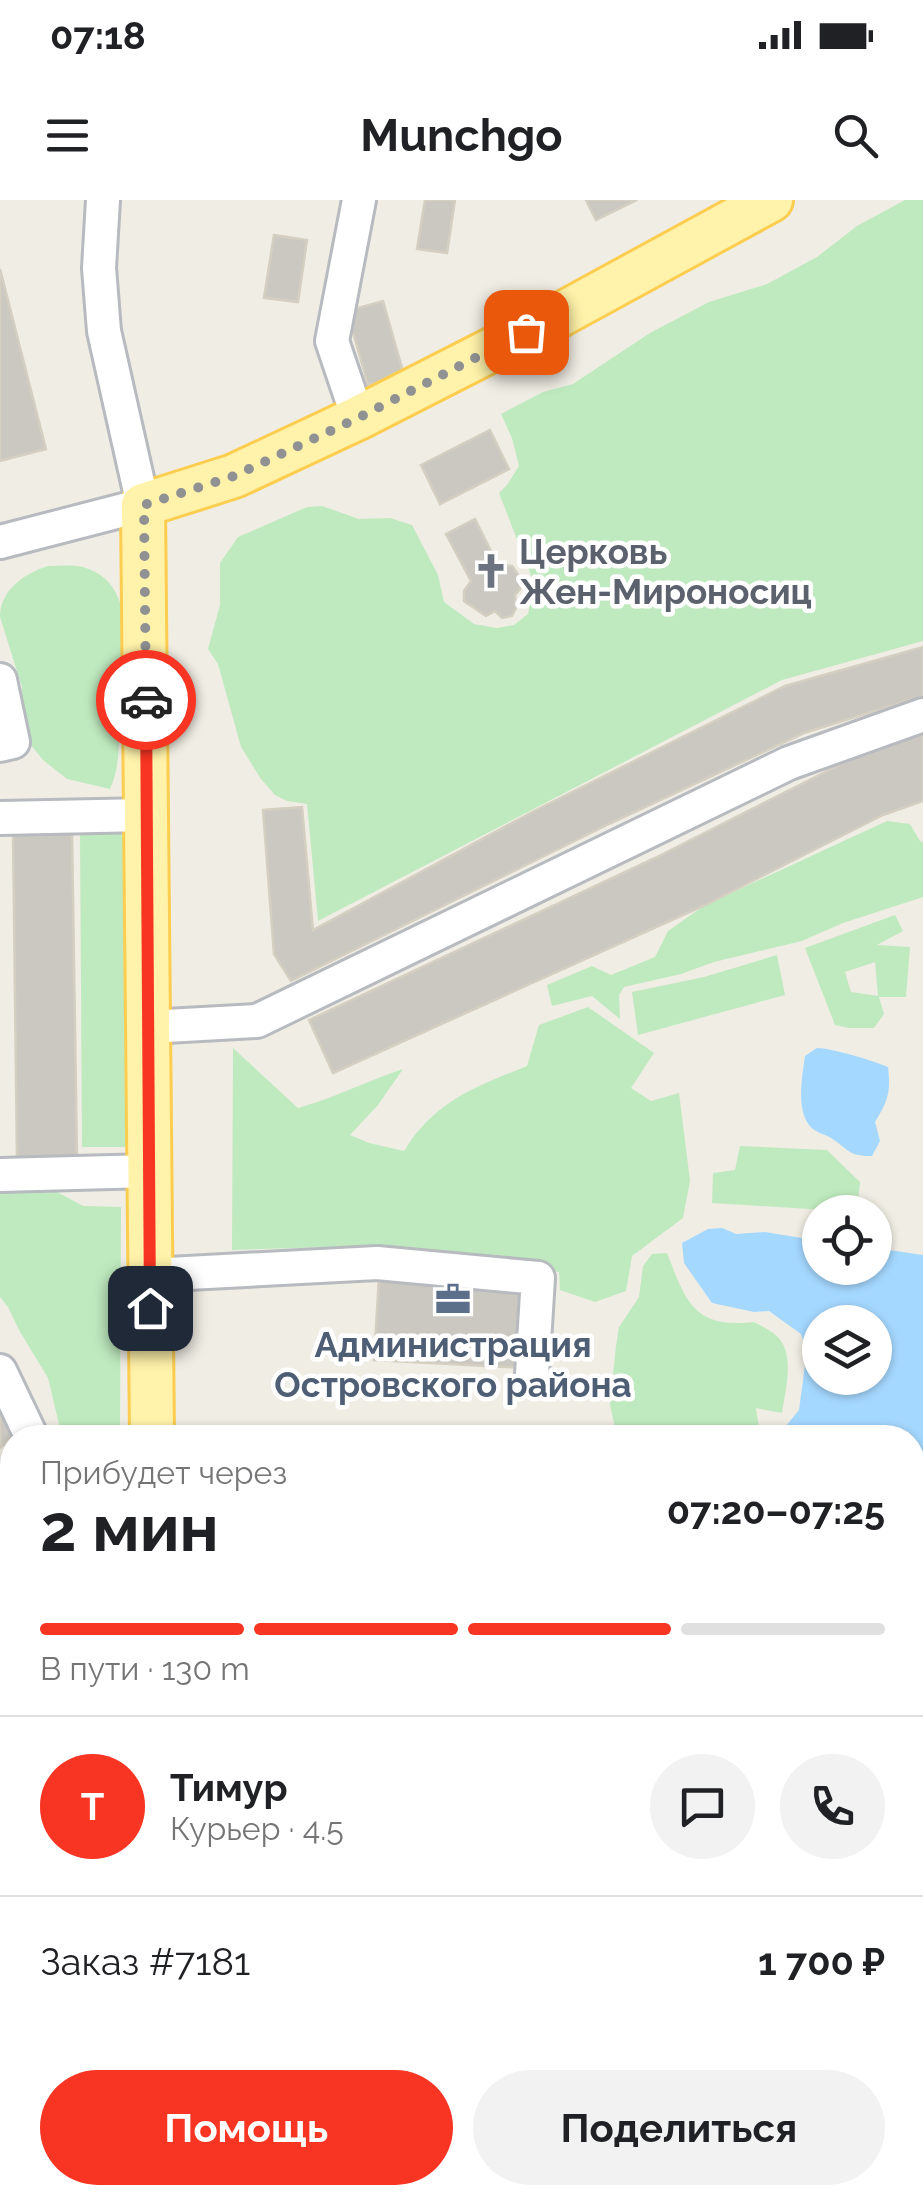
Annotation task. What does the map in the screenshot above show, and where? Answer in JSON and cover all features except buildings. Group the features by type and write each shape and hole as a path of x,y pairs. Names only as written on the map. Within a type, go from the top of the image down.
{"main road":[{"path":"152,1425 144,505 234,476 358,418 770,200"}],"street":[{"path":"0,542 144,505 104,331 99,268 103,200"},
{"path":"358,418 332,342 359,200"},
{"path":"0,680 14,742 0,745"},
{"path":"148,1027 258,1021 789,763 923,715"},
{"path":"0,818 147,815"},
{"path":"0,1176 150,1171"},
{"path":"150,1276 377,1263 538,1278 532,1374"},
{"path":"0,1371 26,1425"}],"green space":[{"path":"905,200 923,200 923,641 782,680 318,921 307,804 275,795 261,779 241,747 218,664 208,649 220,605 220,563 238,537 307,507 322,506 359,519 390,518 412,525 438,575 444,602 474,624 497,628 514,625 528,614 534,583 499,493 519,466 501,414 543,392 573,384 650,333 709,302 767,284"},
{"path":"48,566 82,567 103,577 122,608 125,648 119,748 110,789 67,779 43,760 27,740 21,718 22,687 0,617 1,607 15,584"},
{"path":"887,821 910,824 923,842 923,897 802,941 624,987 619,995 620,1019 592,996 552,1006 547,985 592,966 611,975 655,957 668,931 705,905"},
{"path":"133,831 135,1147 82,1147 80,832"},
{"path":"895,915 903,931 877,945 910,947 906,997 879,997 884,1014 874,1028 835,1025 805,948","holes":["875,962 878,996 851,992 845,972"]},
{"path":"777,955 785,995 638,1035 632,992 704,977"},
{"path":"588,1007 654,1053 631,1088 651,1101 679,1093 690,1181 683,1218 632,1256 626,1291 595,1302 560,1290 559,1272 363,1246 232,1250 233,1048 298,1108 403,1069 378,1105 350,1135 404,1151 443,1108 473,1089 527,1066 539,1025"},
{"path":"740,1146 827,1150 860,1182 859,1195 802,1195 802,1209 712,1203 713,1173 735,1170"},
{"path":"0,1181 48,1187 83,1206 121,1207 120,1425 59,1425 48,1378 0,1297"},
{"path":"667,1253 687,1298 705,1316 734,1323 754,1322 781,1341 788,1376 782,1413 756,1408 759,1425 614,1425 610,1405 619,1327 639,1297 643,1266 652,1254"}],"water":[{"path":"817,1048 888,1067 888,1096 875,1122 880,1141 872,1156 849,1151 809,1125 802,1107 802,1075 805,1056"},
{"path":"722,1228 736,1234 765,1232 802,1238 802,1285 892,1285 892,1250 923,1255 923,1425 787,1425 799,1410 802,1388 802,1395 892,1395 892,1305 802,1305 802,1337 769,1311 754,1312 712,1303 684,1263 682,1243 708,1229"}],"way so far":[{"path":"146,700 144,505 234,476 526,332"}],"place":[{"name":"Церковь Жен-Мироносиц","path":"491,571"},
{"name":"Администрация Островского района","path":"453,1299"}],"route":[{"path":"146,700 150,1308"}]}
